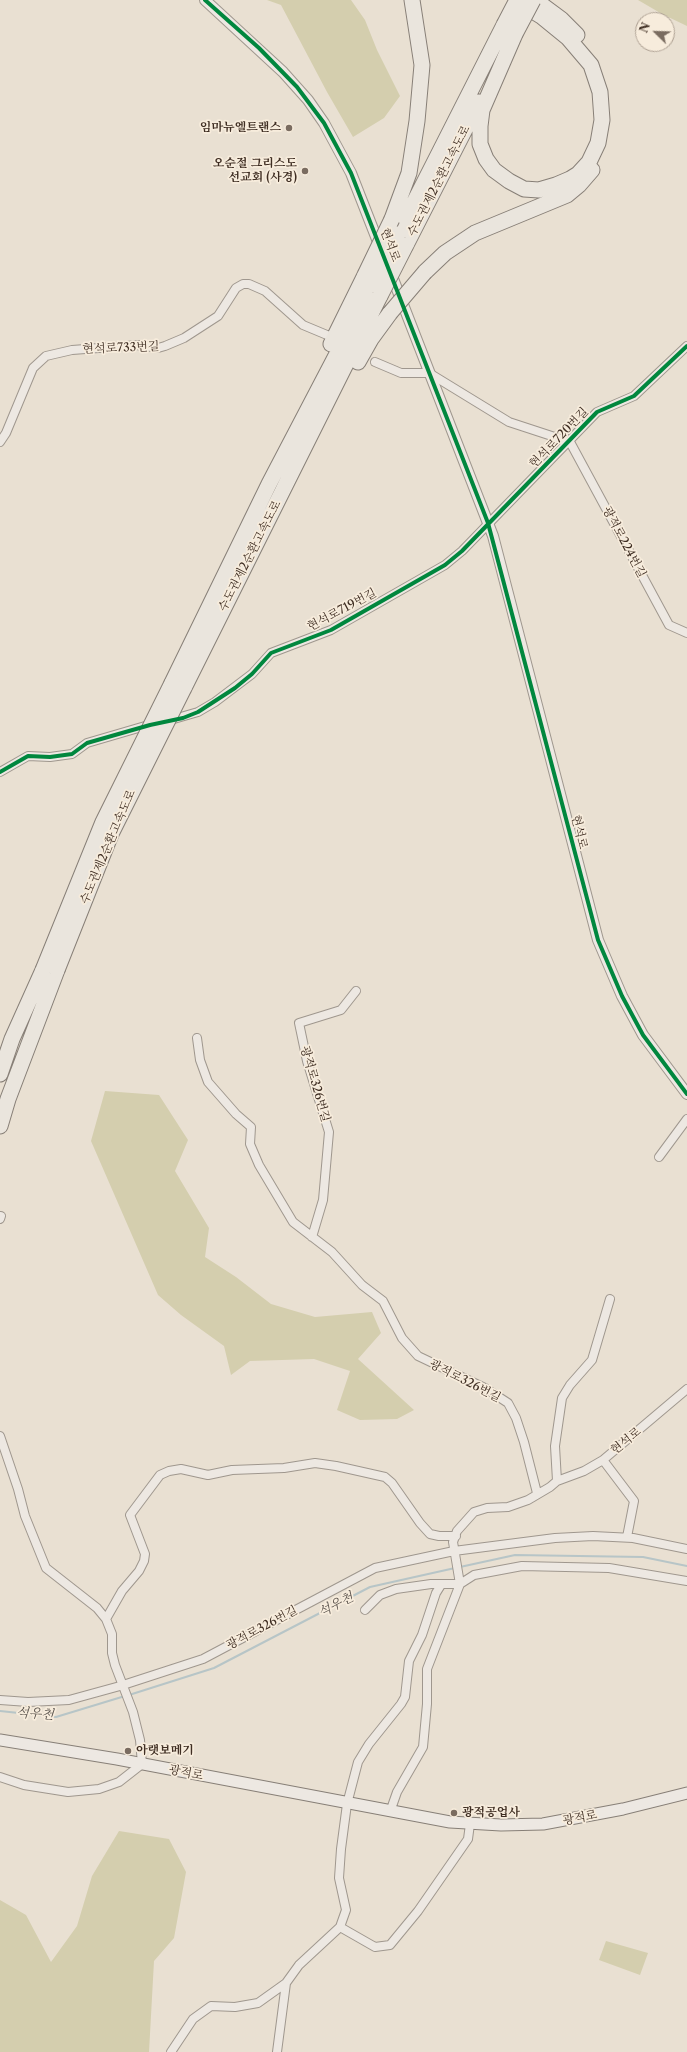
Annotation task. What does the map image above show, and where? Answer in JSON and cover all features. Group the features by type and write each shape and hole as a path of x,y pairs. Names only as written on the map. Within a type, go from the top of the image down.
{"highway":[{"path":"373,285 392,219 409,174 417,121 422,65 412,0"},
{"path":"509,30 482,110 480,144 486,159 494,170 509,181 524,188 539,190 570,179 578,174 589,162 598,143 602,120 600,92 591,66 568,38 540,16 516,0"},
{"name":"수도권제2순환고속도로","path":"509,30 516,0"},
{"path":"241,575 360,359 390,313 425,272 445,253 475,233 567,195 579,185 603,154 610,121 610,106 598,63 587,46 561,18 533,0"},
{"name":"수도권제2순환고속도로","path":"0,1074 12,1039 50,970 269,484 310,387 402,240 509,30 533,0"},
{"name":"수도권제2순환고속도로","path":"178,685 241,575 373,285"},
{"name":"수도권제2순환고속도로","path":"0,1126 50,970"}],"main road":[{"name":"광적로","path":"0,1740 142,1764 388,1812 470,1824 523,1826 543,1824 623,1809 687,1793"}],"street":[{"name":"현석로","path":"205,0 283,72 308,100 335,141 351,173 493,536 598,940 622,996 643,1035 687,1094"},
{"name":"현석로733번길","path":"0,442 6,432 33,368 46,356 72,350 139,345 158,348 165,346 184,338 218,316 236,288 243,284 249,284 266,291 298,321 327,335"},
{"name":"현석로720번길","path":"488,523 570,442 597,412 634,396 687,346"},
{"path":"375,362 401,373 429,373"},
{"name":"현석로720번길","path":"429,373 509,422 570,442"},
{"name":"광적로224번길","path":"570,442 669,625 687,634"},
{"name":"현석로719번길","path":"0,772 28,756 50,757 72,754 87,743 150,725 183,718 198,712 235,688 252,674 271,653 331,630 445,565 462,551 488,523"},
{"name":"광적로326번길","path":"312,1237 323,1200 329,1132 307,1061 299,1023 341,1010 356,991"},
{"name":"광적로326번길","path":"197,1038 200,1060 208,1082 236,1114 251,1127 250,1144 259,1165 293,1222 332,1252 362,1285 383,1300 402,1338 418,1356 485,1388 508,1403 516,1418 524,1442 537,1493"},
{"path":"659,1157 687,1119"},
{"path":"388,1812 397,1792 423,1747 427,1704 427,1669 460,1581 453,1542 457,1531 474,1512 487,1508 508,1507 528,1500 557,1481 555,1446 562,1398 570,1385 592,1360 610,1299"},
{"name":"현석로","path":"557,1481 584,1470 603,1460 687,1389"},
{"path":"0,1436 18,1489 26,1520 46,1568 97,1608 106,1618 112,1634 112,1653 140,1740 142,1764 119,1782 99,1789 68,1792 24,1785 0,1777"},
{"path":"603,1460 634,1501 627,1537"},
{"path":"106,1618 122,1590 139,1571 144,1561 144,1554 130,1515 160,1475 169,1471 181,1469 208,1475 232,1470 284,1468 315,1463 385,1477 392,1483 420,1524 430,1534 440,1536 456,1536"},
{"name":"광적로326번길","path":"0,1700 28,1702 69,1700 122,1686 203,1659 375,1568 454,1551 555,1538 593,1536 627,1537 687,1549"},
{"path":"365,1610 380,1595 396,1589 417,1585 441,1585 460,1581 474,1575 522,1566 609,1568 687,1581"},
{"path":"171,2052 193,2018 211,2006 235,2007 258,2003 286,1983 300,1965 340,1926 346,1910 339,1878 341,1849 358,1762 369,1744 405,1697 409,1661 422,1635 441,1585"},
{"path":"340,1926 375,1947 390,1945 418,1910 468,1839 470,1824"},
{"path":"277,2052 286,1983"}],"shaded area":[{"path":"267,0 351,0 365,20 377,50 400,96 384,118 353,137 327,92 281,5"},
{"path":"638,0 687,0 687,26 675,20 675,12 659,12"},
{"path":"105,1091 159,1095 188,1140 175,1171 209,1228 205,1257 236,1277 271,1304 315,1317 372,1312 381,1333 358,1359 414,1410 397,1419 360,1420 337,1410 350,1371 314,1359 250,1361 231,1375 224,1346 181,1315 158,1295 91,1141"},
{"path":"119,1831 169,1839 186,1872 174,1938 154,1961 149,2052 0,2052 0,1900 26,1915 51,1962 77,1926 92,1876"},
{"path":"606,1941 648,1953 640,1975 599,1960"}],"waterway":[{"name":"석우천","path":"460,1567 515,1555 643,1557 687,1566"},
{"name":"석우천","path":"129,1695 214,1668 370,1587 455,1568"},
{"name":"석우천","path":"0,1711 56,1717 125,1696"}],"cycle path":[{"path":"205,0 259,48 297,87 324,123 351,173 488,523 598,940 622,996 643,1035 687,1094"},
{"path":"0,772 28,756 50,757 72,754 87,743 150,725 183,718 198,712 235,688 252,674 271,653 331,630 445,565 462,551 597,412 634,396 687,346"}],"place":[{"name":"임마뉴엘트랜스","path":"289,128"},
{"name":"오순절 그리스도 선교회 (사경)","path":"305,171"},
{"name":"아랫보메기","path":"128,1751"},
{"name":"광적공업사","path":"454,1813"}]}
